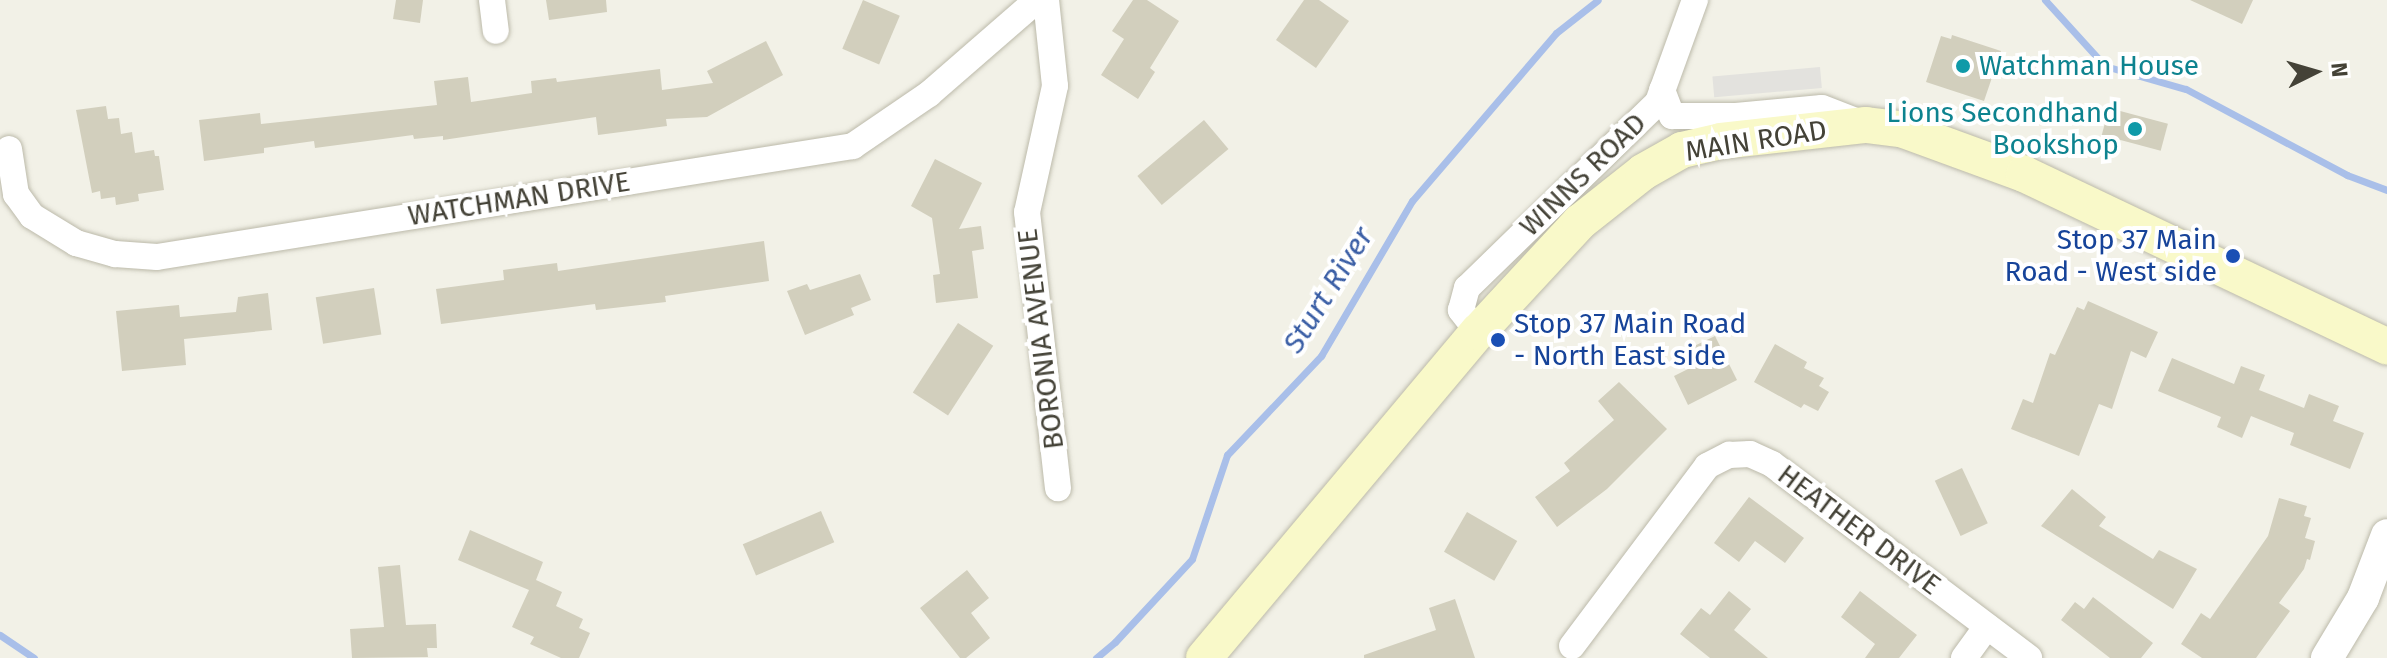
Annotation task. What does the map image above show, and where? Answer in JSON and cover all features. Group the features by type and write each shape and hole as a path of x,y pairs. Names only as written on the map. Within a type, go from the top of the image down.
{"main road":[{"name":"MAIN ROAD","path":"1204,658 1478,332 1580,222 1643,172 1682,150 1721,141 1866,125 1904,130 2024,174 2387,346"}],"street":[{"path":"492,0 496,31"},
{"name":"WATCHMAN DRIVE","path":"9,149 16,194 32,216 76,243 115,254 157,257 853,146 929,94 1037,0"},
{"name":"BORONIA AVENUE","path":"1046,0 1055,86 1027,212 1058,488"},
{"name":"WINNS ROAD","path":"1478,332 1461,310 1467,288 1658,102 1695,0"},
{"path":"1662,90 1672,116 1736,116 1822,108 1866,125"},
{"name":"HEATHER DRIVE","path":"1572,646 1707,466 1729,455 1750,454 1772,464 2029,658"},
{"path":"2327,658 2363,598 2387,535"},
{"path":"1964,658 1987,626"}],"shaded area":[{"path":"1820,67 1822,88 1714,97 1712,76"}],"building":[{"path":"396,0 423,0 420,23 393,19"},
{"path":"546,0 606,0 607,12 549,20"},
{"path":"863,0 900,16 879,64 842,49"},
{"path":"1133,0 1147,0 1179,21 1150,68 1155,72 1138,99 1101,75 1124,39 1112,31"},
{"path":"1304,0 1319,0 1349,21 1316,68 1276,40"},
{"path":"2190,0 2253,0 2242,24"},
{"name":"Watchman House","path":"1952,35 2001,51 1984,101 1926,82 1941,36 1951,39"},
{"path":"766,41 783,75 707,117 666,119 667,126 598,135 596,117 443,140 443,136 414,139 413,135 315,148 314,141 264,148 264,153 204,161 199,120 260,113 261,124 437,105 434,81 468,77 471,102 532,93 531,81 556,78 557,82 660,69 662,90 713,83 707,71"},
{"path":"106,106 108,119 119,118 121,134 132,132 135,153 154,150 155,156 159,156 164,190 138,194 139,201 116,205 115,197 101,199 100,191 92,193 76,110"},
{"name":"Lions Secondhand Bookshop","path":"2109,108 2168,124 2161,151 2102,135"},
{"path":"1204,120 1228,149 1162,205 1137,176"},
{"path":"935,159 982,183 959,229 981,226 984,249 972,251 978,298 936,303 933,275 940,274 932,218 911,206"},
{"path":"764,241 769,281 665,296 666,302 596,310 595,304 441,324 436,289 504,280 503,270 557,263 558,271"},
{"path":"860,274 871,300 851,308 854,315 805,335 787,291 807,284 810,290"},
{"path":"374,288 381,334 323,344 316,297"},
{"path":"268,293 272,330 184,339 186,365 122,371 116,311 179,305 180,317 236,312 238,297"},
{"path":"2088,301 2158,332 2146,358 2131,351 2112,409 2099,404 2079,456 2011,429 2023,399 2033,403 2050,353 2055,355 2077,307 2084,310"},
{"path":"958,323 993,346 948,415 913,393"},
{"path":"1715,336 1737,380 1688,405 1674,376 1698,364 1690,348"},
{"path":"1775,344 1807,362 1804,368 1824,378 1819,386 1829,392 1818,411 1804,404 1801,408 1754,382"},
{"path":"2172,358 2234,384 2241,366 2265,375 2259,390 2304,408 2309,394 2339,406 2333,421 2364,433 2350,469 2290,445 2294,433 2251,416 2242,438 2217,427 2221,417 2158,391"},
{"path":"1619,382 1667,429 1607,489 1557,527 1535,497 1570,471 1564,463 1614,420 1598,401"},
{"path":"1962,468 1988,523 1961,536 1935,481"},
{"path":"2072,489 2106,517 2099,526 2153,559 2159,550 2197,569 2173,609 2041,526"},
{"path":"1749,497 1804,538 1785,563 1755,541 1739,562 1714,543"},
{"path":"2279,498 2307,506 2304,516 2311,518 2305,538 2315,541 2310,560 2307,559 2304,569 2279,603 2290,611 2256,658 2202,658 2181,644 2201,613 2210,619 2268,536"},
{"path":"821,511 834,542 756,576 743,544"},
{"path":"1467,512 1517,541 1494,581 1444,552"},
{"path":"470,530 543,562 536,580 562,592 556,606 583,619 579,628 590,633 579,658 561,658 530,644 534,637 512,627 529,590 458,560"},
{"path":"400,565 406,625 436,624 437,648 427,648 428,657 352,658 350,629 384,627 378,567"},
{"path":"967,570 989,598 971,613 990,638 966,658 960,658 920,608"},
{"path":"1729,591 1751,609 1734,630 1768,658 1710,658 1680,634 1701,608 1710,615"},
{"path":"1860,591 1917,635 1899,658 1865,658 1875,644 1841,617"},
{"path":"2093,597 2153,643 2141,658 2110,658 2061,620 2075,602 2084,609"},
{"path":"1455,599 1475,658 1364,658 1364,655 1436,630 1429,608"}],"waterway":[{"name":"Sturt River","path":"1096,658 1115,642 1192,559 1227,455 1321,356 1412,201 1556,33 1598,0"},
{"name":"Sturt River","path":"2045,0 2105,66 2186,89 2347,175 2387,190"},
{"name":"Sturt River","path":"0,635 34,658"}],"place":[{"name":"Watchman House","path":"1963,66"},
{"name":"Lions Secondhand Bookshop","path":"2135,129"},
{"name":"Stop 37 Main Road - West side","path":"2233,256"},
{"name":"Stop 37 Main Road - North East side","path":"1498,340"}]}
